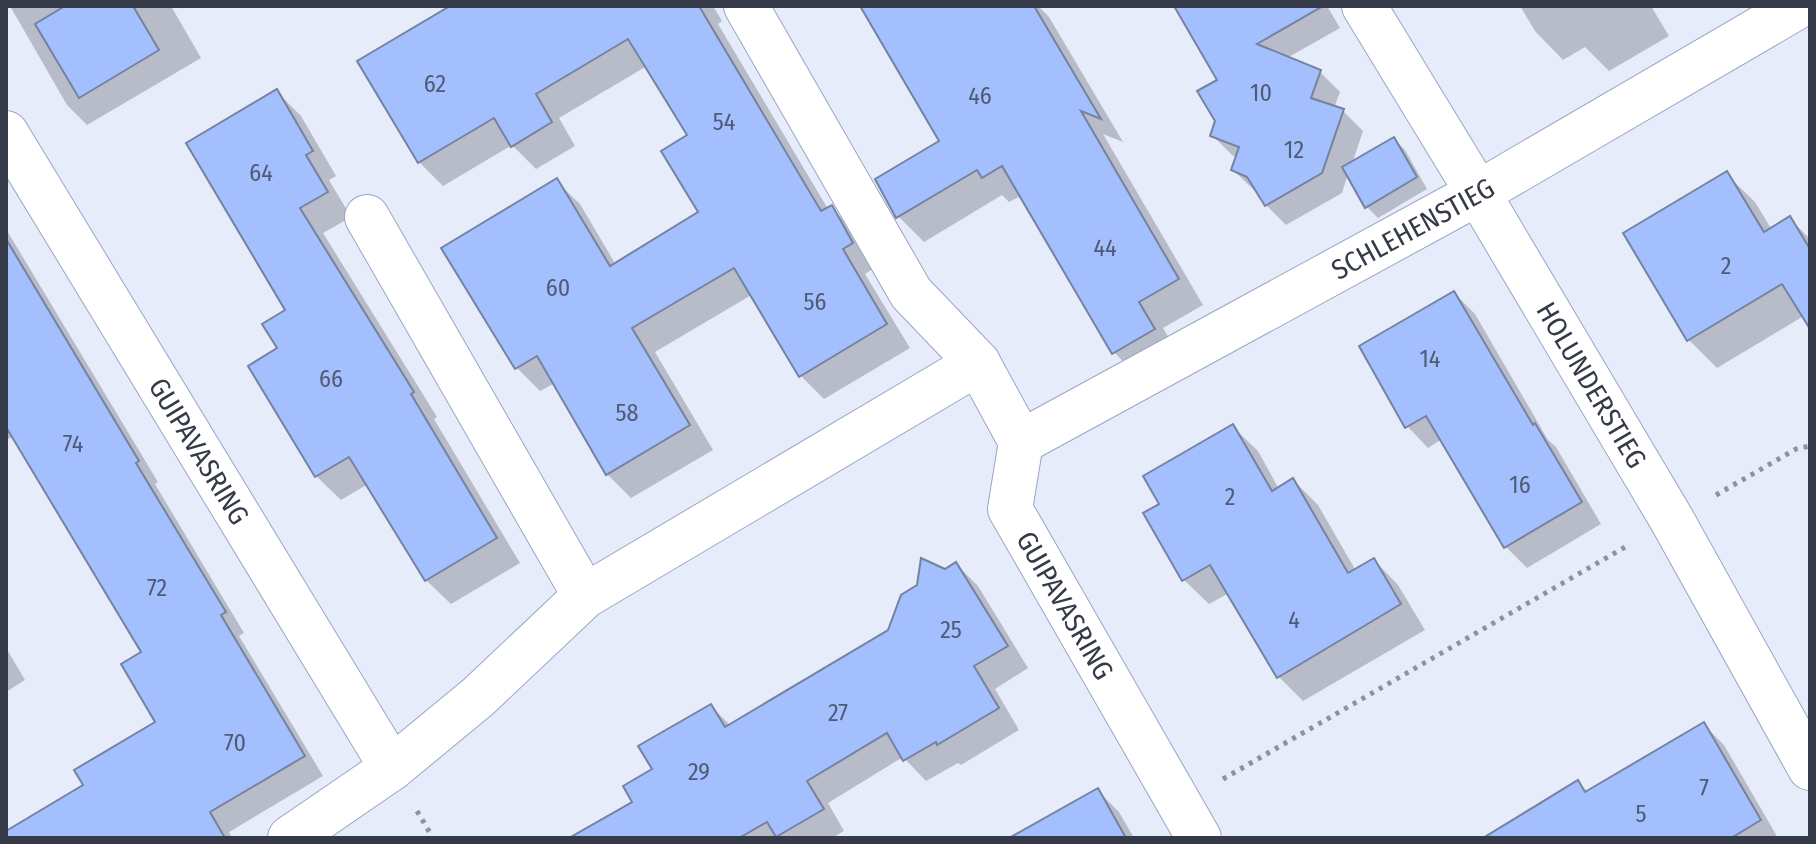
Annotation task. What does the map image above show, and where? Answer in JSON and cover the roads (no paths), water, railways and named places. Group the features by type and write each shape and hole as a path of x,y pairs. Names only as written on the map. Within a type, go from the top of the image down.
{"street":[{"path":"746,6 911,293 978,363 1021,442"},
{"name":"HOLUNDERSTIEG","path":"1364,6 1672,520 1810,768"},
{"name":"SCHLEHENSTIEG","path":"1021,442 1478,193 1799,6"},
{"name":"GUIPAVASRING","path":"6,133 392,768"},
{"path":"367,217 585,596"},
{"path":"290,838 392,768 478,697 585,596 978,363"},
{"name":"GUIPAVASRING","path":"1021,442 1010,509 1189,821"}]}
